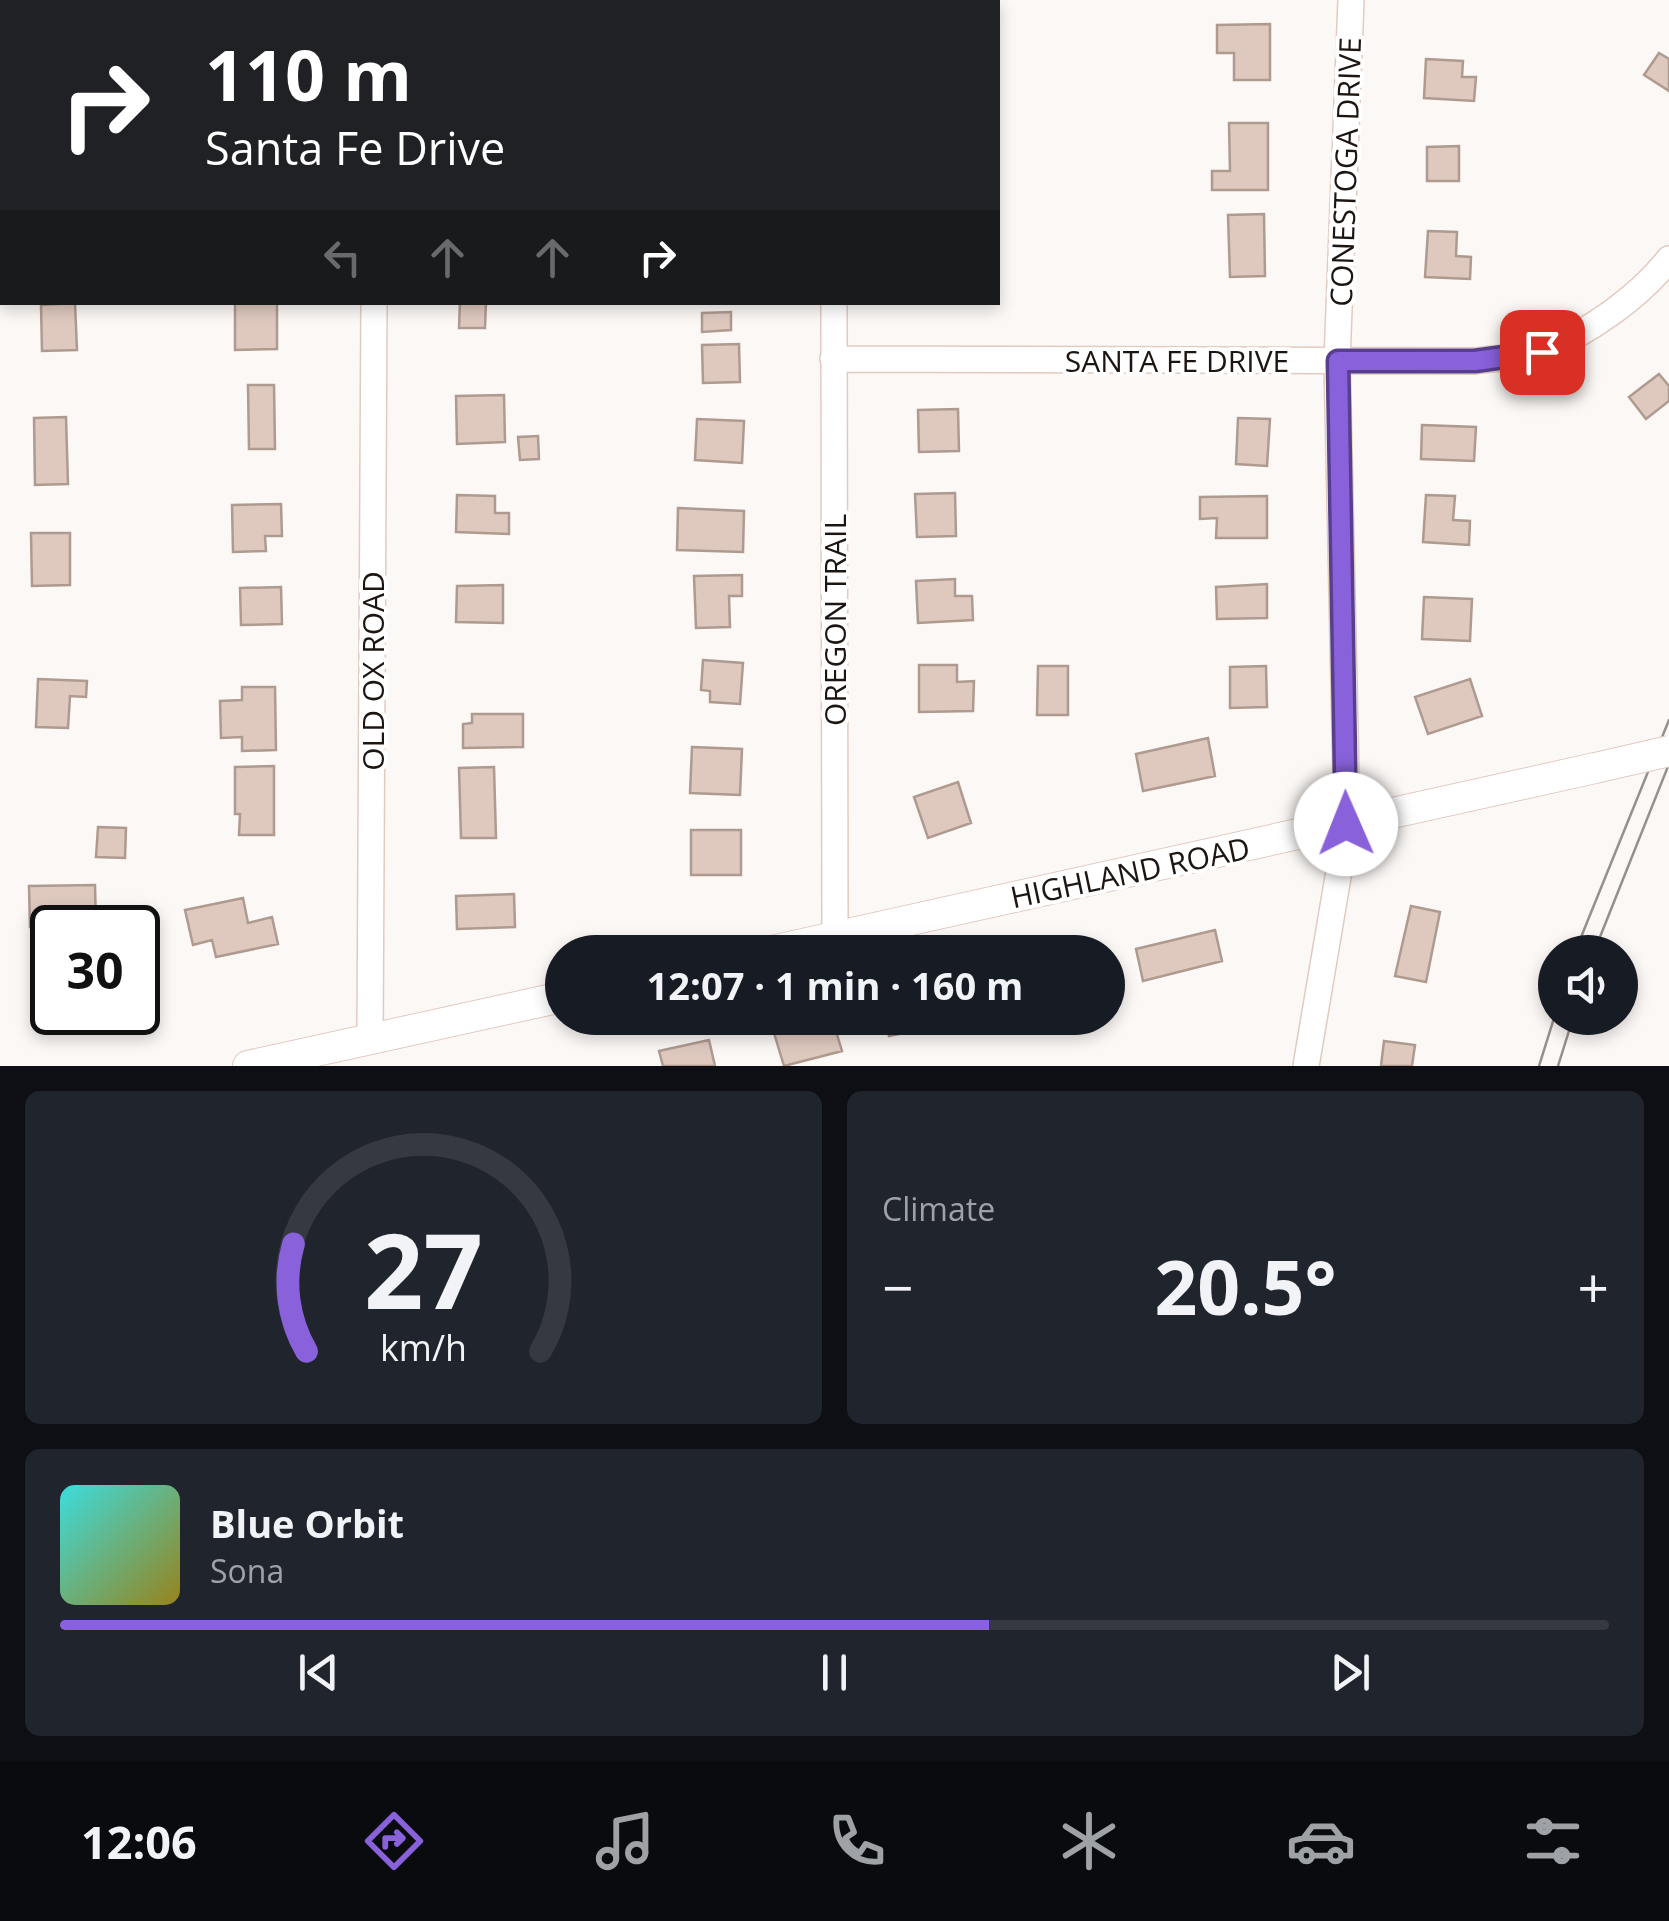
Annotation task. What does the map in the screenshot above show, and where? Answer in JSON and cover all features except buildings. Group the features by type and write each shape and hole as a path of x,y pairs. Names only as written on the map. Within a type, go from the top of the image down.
{"street":[{"name":"CONESTOGA DRIVE","path":"1306,1066 1346,824 1338,361 1351,0"},
{"name":"SANTA FE DRIVE","path":"834,359 1475,361 1542,352 1607,314 1669,259"},
{"name":"OLD OX ROAD","path":"370,1039 374,305"},
{"name":"OREGON TRAIL","path":"834,305 835,935"},
{"name":"HIGHLAND ROAD","path":"848,935 1669,752"},
{"path":"248,1066 545,1001"}],"tram line":[{"path":"1582,935 1669,720"},
{"path":"1601,935 1669,764"},
{"path":"1539,1066 1549,1035"},
{"path":"1558,1066 1568,1035"}],"route":[{"path":"1346,824 1338,361 1475,361 1542,352"}]}
